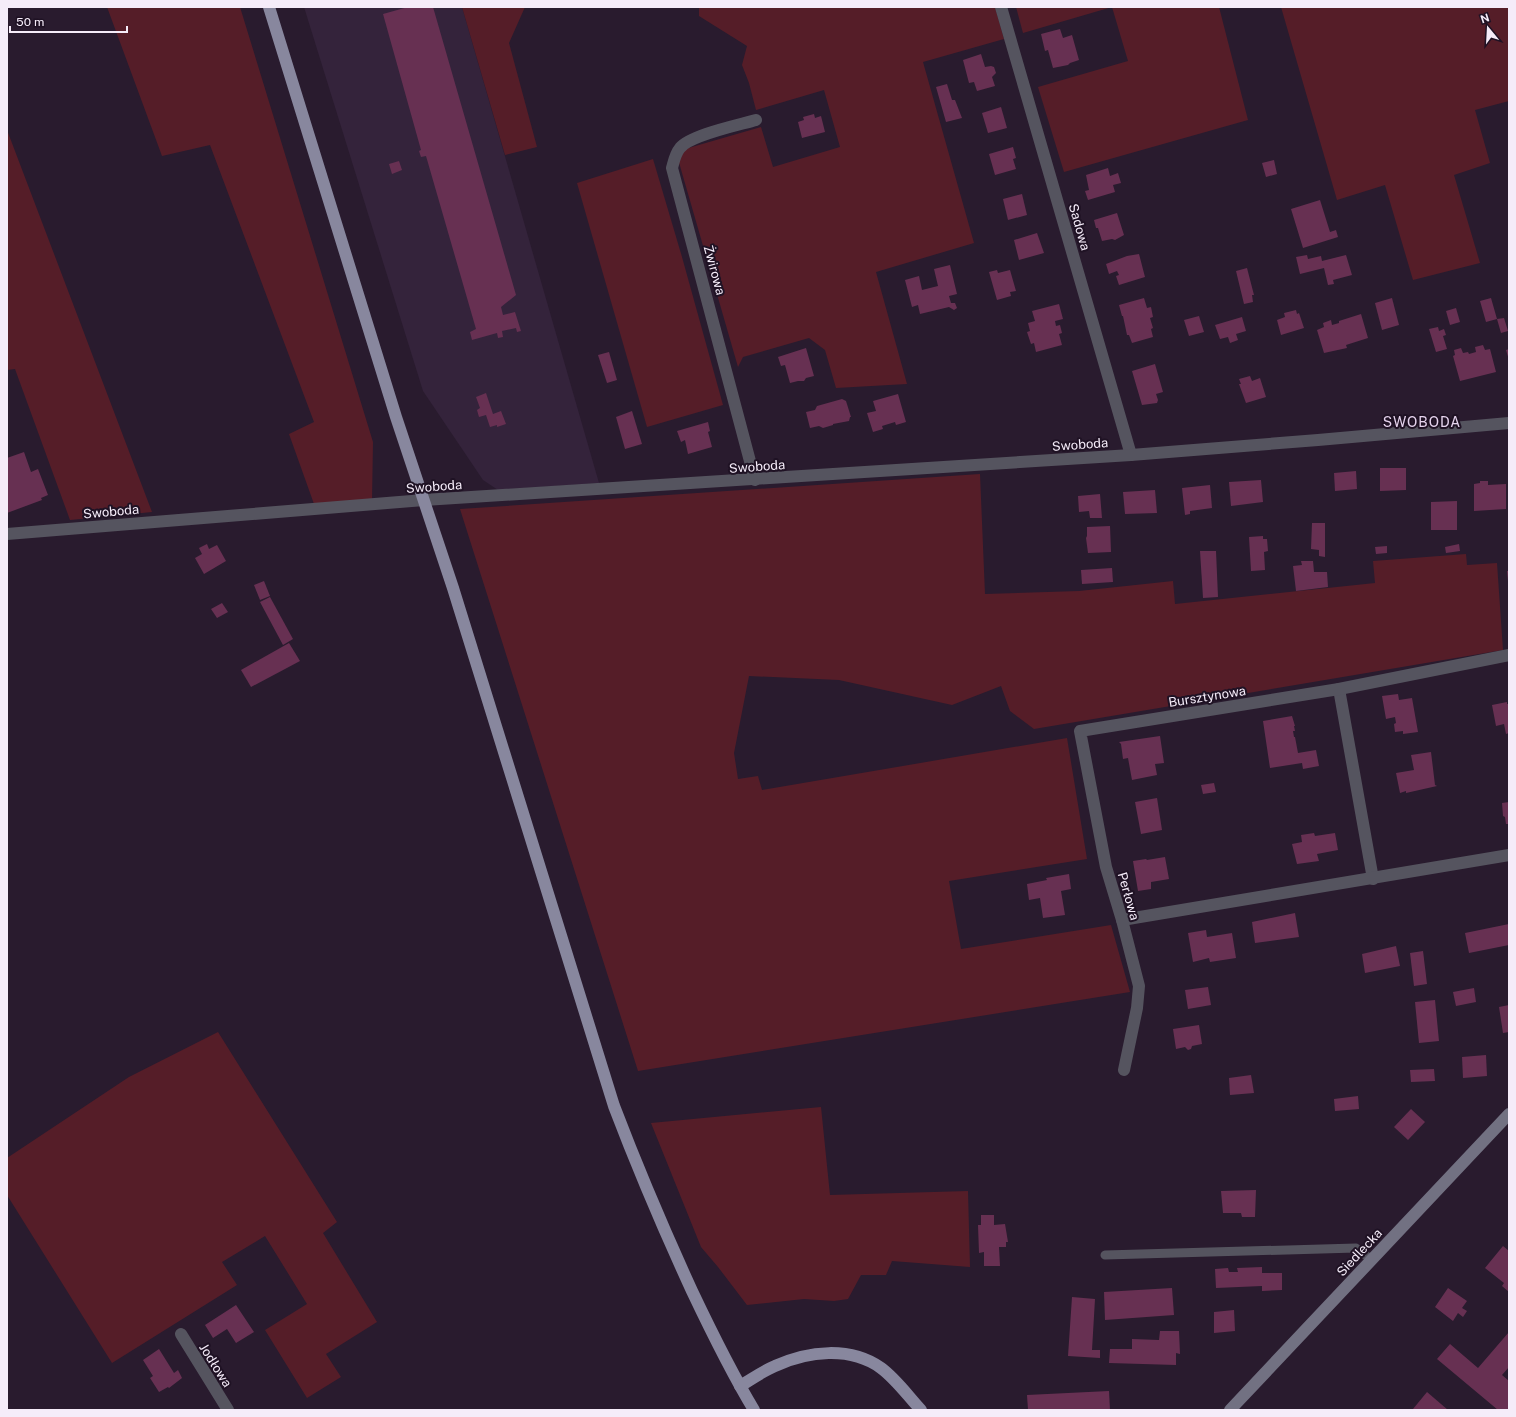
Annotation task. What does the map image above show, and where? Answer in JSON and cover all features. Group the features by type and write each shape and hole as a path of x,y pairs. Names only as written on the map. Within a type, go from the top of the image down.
{"main road":[{"path":"269,7 396,417 453,588 614,1106 646,1188 672,1247 709,1326 754,1410"},
{"name":"Siedlecka","path":"1230,1410 1509,1114"},
{"path":"740,1386 775,1366 792,1359 826,1352 855,1356 880,1368 896,1382 921,1410"}],"street":[{"name":"Sadowa","path":"1001,7 1131,455"},
{"name":"Żwirowa","path":"755,480 672,168 674,157 680,148 689,140 756,120"},
{"name":"Swoboda","path":"7,534 424,500 1131,455 1509,423"},
{"name":"Bursztynowa","path":"1080,731 1339,689 1509,655"},
{"path":"1339,689 1373,879"},
{"name":"Perłowa","path":"1080,731 1106,867 1122,920 1139,986 1137,1008 1124,1070"},
{"path":"1122,920 1509,855"},
{"name":"Jodłowa","path":"181,1334 228,1410"}],"lane":[{"path":"1105,1255 1356,1248 1372,1260"}],"shaded area":[{"path":"107,7 240,7 373,442 372,501 314,504 289,434 314,422 210,145 162,156"},
{"path":"304,7 462,7 599,483 498,490 483,480 423,391"},
{"path":"462,7 525,7 509,43 537,147 505,155"},
{"path":"699,7 995,7 1004,39 923,62 974,243 876,272 907,384 836,388 825,350 809,338 743,357 738,367 678,159 685,149 761,127 773,167 840,147 824,90 756,110 749,83 742,65 747,46 699,16"},
{"path":"1016,7 1112,7 1023,33"},
{"path":"1112,7 1219,7 1248,120 1064,172 1038,87 1128,61"},
{"path":"1281,7 1509,7 1509,101 1475,110 1490,163 1454,175 1480,263 1413,280 1385,185 1337,200"},
{"path":"7,130 152,512 70,520 15,369 7,370"},
{"path":"653,159 723,405 647,427 577,183"},
{"path":"980,474 985,594 1079,591 1173,581 1175,604 1375,583 1373,561 1466,554 1467,565 1497,563 1503,650 1034,729 1010,711 1001,686 952,705 839,680 749,676 734,753 738,779 758,776 762,790 1067,738 1087,859 949,881 961,949 1111,925 1130,992 638,1071 460,509"},
{"path":"218,1032 337,1222 323,1233 377,1322 326,1354 341,1377 307,1398 265,1330 307,1304 265,1236 222,1262 237,1285 112,1363 7,1195 7,1158 129,1077"},
{"path":"821,1107 830,1195 968,1191 970,1267 892,1261 886,1275 861,1275 848,1299 834,1301 804,1299 747,1305 701,1247 651,1123"}],"building":[{"path":"408,7 433,7 516,295 501,307 503,315 515,312 521,331 517,332 516,328 502,331 503,337 498,338 497,333 472,340 470,332 476,329 426,156 421,157 419,151 421,150 383,14"},
{"path":"1060,29 1063,38 1072,35 1079,60 1068,65 1053,68 1048,50 1045,51 1041,34"},
{"path":"981,54 985,67 994,67 996,73 992,77 995,86 977,91 974,82 969,83 963,60"},
{"path":"947,84 952,100 955,100 962,118 946,122 936,87"},
{"path":"1001,107 1007,128 988,133 982,113"},
{"path":"814,114 815,118 821,116 825,132 802,138 798,122 804,120 803,117"},
{"path":"1013,147 1016,158 1013,159 1016,169 995,175 989,154"},
{"path":"1274,160 1277,174 1266,177 1262,163"},
{"path":"399,161 402,170 392,174 389,164"},
{"path":"1108,168 1110,176 1118,173 1121,183 1113,185 1115,192 1088,200 1085,191 1089,190 1086,175"},
{"path":"1022,194 1027,215 1008,220 1003,199"},
{"path":"1320,200 1330,232 1336,230 1338,237 1303,248 1291,209"},
{"path":"1117,213 1124,235 1115,240 1112,239 1102,241 1094,220"},
{"path":"1037,233 1044,253 1019,260 1014,240"},
{"path":"1139,254 1145,277 1119,285 1116,276 1119,275 1117,271 1109,274 1106,264 1127,256"},
{"path":"1307,255 1308,259 1321,256 1322,261 1346,255 1352,275 1333,280 1334,284 1328,285 1324,268 1300,274 1296,257"},
{"path":"950,265 957,294 949,296 951,303 955,303 957,308 954,310 949,307 920,314 918,305 912,307 905,280 919,276 922,290 938,286 934,269"},
{"path":"1247,268 1254,295 1252,295 1253,302 1244,304 1236,271"},
{"path":"997,270 998,273 1010,270 1016,291 1010,292 1011,296 997,300 989,272"},
{"path":"1144,298 1147,308 1151,307 1153,317 1150,318 1153,328 1151,329 1153,337 1132,343 1129,335 1127,335 1119,305"},
{"path":"1392,298 1399,325 1382,330 1375,303"},
{"path":"1491,298 1497,319 1486,322 1480,301"},
{"path":"1059,304 1063,319 1055,321 1056,326 1060,325 1062,333 1059,334 1062,345 1036,352 1034,343 1031,344 1027,332 1030,331 1028,323 1035,321 1032,311"},
{"path":"1456,308 1460,322 1450,325 1446,311"},
{"path":"1296,310 1297,314 1299,313 1304,328 1281,335 1277,320 1285,317 1284,313"},
{"path":"1361,314 1368,338 1346,345 1347,348 1324,353 1317,330 1324,327 1323,323 1331,320 1332,325 1339,323 1339,321"},
{"path":"1199,316 1204,332 1189,336 1184,320"},
{"path":"1242,317 1246,331 1236,334 1238,340 1230,343 1228,337 1220,339 1215,325"},
{"path":"1504,318 1508,331 1501,333 1497,319"},
{"path":"1438,327 1439,331 1444,329 1446,335 1443,336 1447,349 1436,352 1429,329"},
{"path":"1483,345 1485,350 1490,349 1496,372 1460,381 1453,356 1455,355 1454,350 1461,348 1463,353 1468,352 1469,354 1476,352 1475,347"},
{"path":"806,348 814,376 806,378 804,381 790,383 785,365 781,366 778,357"},
{"path":"1509,349 1509,360 1506,350"},
{"path":"609,352 617,380 607,383 598,355"},
{"path":"1155,364 1163,392 1156,394 1158,400 1157,403 1142,405 1132,371"},
{"path":"1250,376 1252,381 1260,378 1266,397 1246,403 1239,384 1241,384 1239,379"},
{"path":"486,393 493,414 501,411 506,424 497,427 497,425 490,427 486,415 479,417 477,410 480,408 476,397"},
{"path":"898,394 906,422 896,425 895,422 882,426 883,429 873,432 867,413 876,411 873,401"},
{"path":"842,399 846,401 851,417 849,421 833,424 823,428 819,426 810,428 806,412 815,410 817,406"},
{"path":"632,411 642,444 625,449 616,417"},
{"path":"708,422 710,431 708,432 712,447 688,454 685,440 681,442 677,431"},
{"path":"24,452 31,472 38,469 48,495 41,498 42,500 7,513 7,458"},
{"path":"1380,468 1406,468 1406,490 1380,491"},
{"path":"1356,471 1357,489 1335,491 1334,473"},
{"path":"1261,480 1263,502 1231,506 1229,482"},
{"path":"1480,481 1488,481 1488,485 1506,484 1506,509 1474,511 1474,484 1480,483"},
{"path":"1210,485 1212,508 1190,511 1190,514 1185,515 1182,488"},
{"path":"1155,490 1157,513 1125,514 1123,492"},
{"path":"1100,494 1102,518 1090,518 1089,511 1079,512 1078,496"},
{"path":"1457,501 1457,530 1431,530 1431,502"},
{"path":"1312,523 1325,523 1325,557 1319,556 1319,550 1311,549"},
{"path":"1110,526 1111,552 1088,553 1086,538 1087,527"},
{"path":"1263,536 1263,539 1267,539 1268,551 1264,552 1265,570 1251,571 1249,537"},
{"path":"207,544 209,549 217,545 226,561 204,574 195,558 202,554 199,548"},
{"path":"1459,544 1460,551 1446,553 1445,547"},
{"path":"1387,546 1387,553 1376,554 1375,547"},
{"path":"1200,551 1216,551 1218,597 1203,598"},
{"path":"1301,561 1313,561 1314,572 1327,572 1328,587 1296,591 1293,566 1302,565"},
{"path":"1112,568 1113,582 1082,584 1081,570"},
{"path":"1507,571 1509,571 1509,581 1508,581"},
{"path":"264,581 270,596 260,600 254,585"},
{"path":"270,597 293,639 283,645 260,602"},
{"path":"222,603 228,612 217,618 211,609"},
{"path":"289,643 300,661 251,687 241,670"},
{"path":"1398,694 1399,700 1412,698 1418,732 1403,734 1403,731 1395,732 1395,717 1386,719 1382,696"},
{"path":"1507,702 1507,704 1509,704 1509,733 1506,734 1504,724 1496,726 1492,705"},
{"path":"1292,716 1295,726 1295,731 1293,731 1298,753 1316,750 1319,766 1303,769 1302,763 1270,768 1263,721"},
{"path":"1160,736 1164,763 1155,764 1157,775 1132,780 1128,758 1123,759 1121,744 1119,742"},
{"path":"1431,752 1435,785 1437,786 1400,793 1396,773 1414,770 1411,755"},
{"path":"1214,783 1216,792 1203,794 1201,785"},
{"path":"1157,798 1162,830 1141,834 1135,802"},
{"path":"1509,802 1509,824 1506,824 1505,817 1503,816 1502,803"},
{"path":"1314,833 1315,836 1335,833 1338,850 1317,854 1319,861 1297,864 1292,844 1302,842 1301,835"},
{"path":"1165,857 1169,879 1151,882 1151,889 1138,891 1133,861"},
{"path":"1069,874 1071,889 1061,891 1065,915 1043,918 1040,898 1029,900 1027,884 1047,880 1046,878"},
{"path":"1295,913 1299,937 1255,943 1252,922"},
{"path":"1509,924 1509,945 1469,953 1465,933"},
{"path":"1206,930 1207,937 1232,933 1236,958 1210,962 1209,958 1193,962 1188,933"},
{"path":"1396,946 1400,966 1365,973 1362,954"},
{"path":"1423,951 1427,984 1414,986 1410,953"},
{"path":"1208,987 1211,1005 1188,1009 1185,990"},
{"path":"1474,988 1476,1002 1456,1006 1453,992"},
{"path":"1435,1000 1439,1041 1419,1043 1415,1002"},
{"path":"1509,1005 1509,1032 1503,1033 1499,1007"},
{"path":"1199,1025 1202,1044 1192,1046 1191,1049 1188,1050 1185,1047 1176,1049 1173,1029"},
{"path":"1486,1055 1487,1076 1463,1078 1462,1057"},
{"path":"1434,1069 1435,1081 1411,1082 1410,1070"},
{"path":"1251,1075 1254,1093 1230,1095 1229,1078"},
{"path":"1358,1096 1359,1109 1335,1111 1334,1099"},
{"path":"1411,1109 1425,1122 1408,1140 1394,1127"},
{"path":"1256,1190 1255,1217 1242,1217 1241,1213 1223,1213 1221,1191"},
{"path":"981,1215 994,1215 994,1225 1005,1224 1008,1242 1006,1242 1006,1247 999,1247 1000,1266 984,1266 984,1252 979,1253 978,1225 981,1225"},
{"path":"1503,1246 1509,1251 1509,1292 1502,1286 1504,1283 1485,1268"},
{"path":"1262,1267 1262,1273 1282,1273 1282,1290 1262,1291 1262,1286 1216,1288 1215,1269 1228,1268 1229,1272 1238,1272 1237,1268"},
{"path":"1172,1288 1174,1315 1105,1320 1104,1292"},
{"path":"1448,1288 1467,1301 1462,1308 1467,1311 1463,1317 1458,1313 1453,1321 1435,1307"},
{"path":"1072,1297 1095,1299 1092,1350 1100,1350 1100,1358 1068,1356"},
{"path":"236,1305 254,1332 236,1343 227,1329 213,1338 205,1325"},
{"path":"1234,1310 1235,1331 1214,1333 1214,1312"},
{"path":"1160,1331 1179,1331 1180,1354 1176,1353 1176,1365 1109,1363 1110,1349 1132,1349 1132,1339 1159,1340"},
{"path":"1509,1332 1509,1367 1502,1375 1509,1381 1509,1410 1498,1410 1437,1359 1450,1344 1478,1368"},
{"path":"159,1349 174,1373 178,1370 182,1378 169,1388 168,1387 159,1392 150,1378 153,1376 143,1360"},
{"path":"1109,1391 1110,1410 1028,1410 1027,1395"},
{"path":"1427,1392 1448,1410 1413,1409"}],"district":[{"name":"SWOBODA","path":"1422,422"}]}
